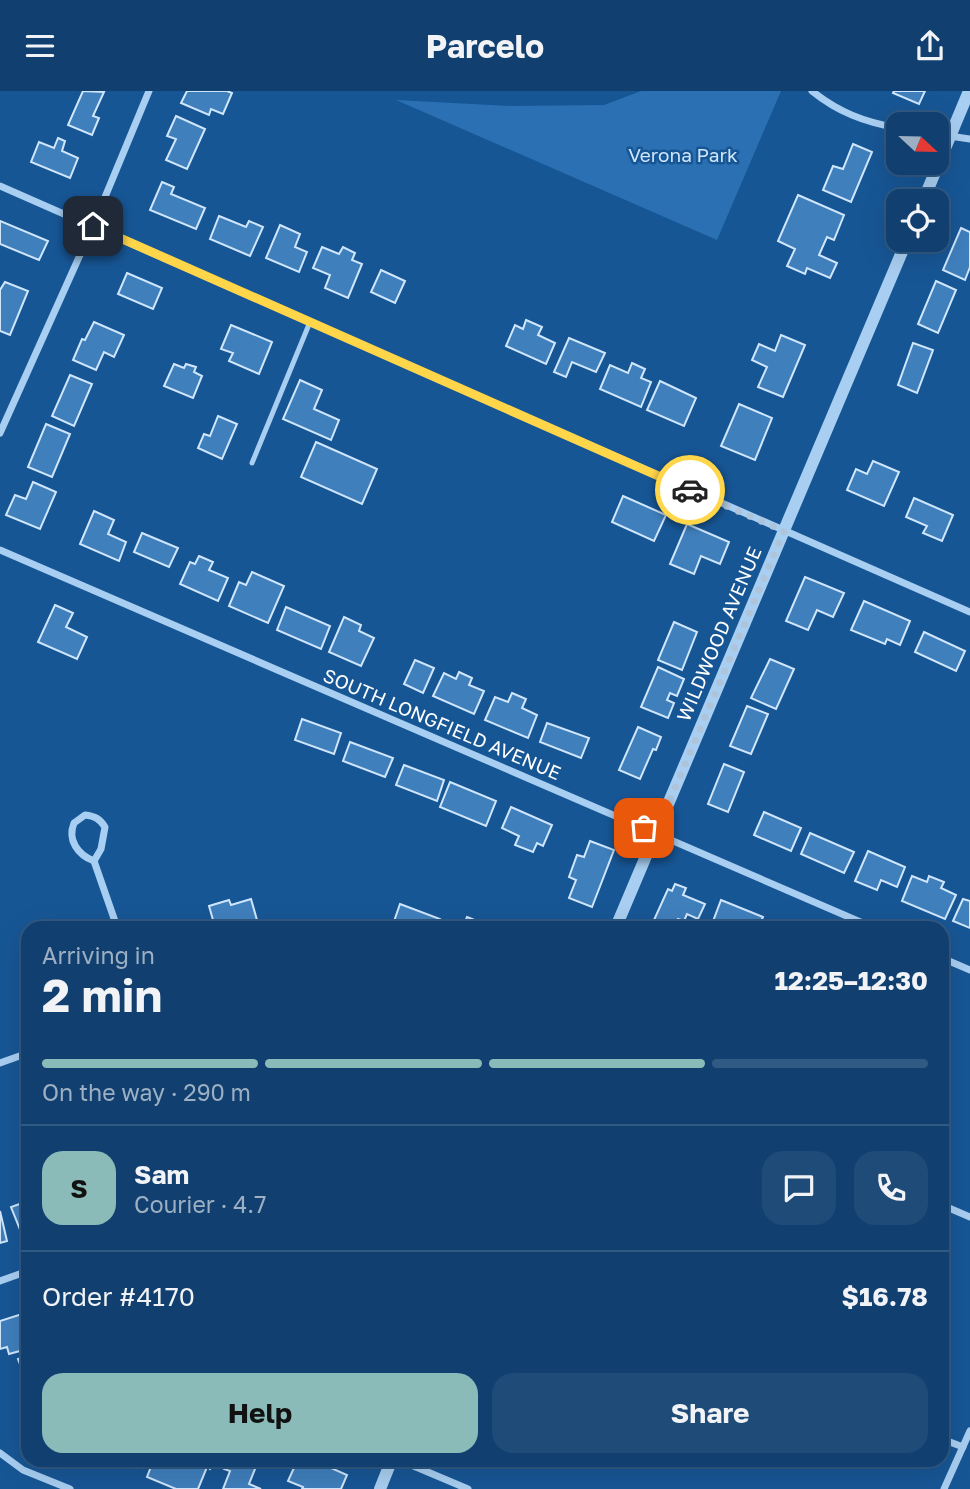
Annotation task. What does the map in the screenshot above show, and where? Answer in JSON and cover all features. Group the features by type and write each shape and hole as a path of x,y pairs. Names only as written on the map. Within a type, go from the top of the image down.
{"street":[{"path":"0,433 93,226 149,91"},
{"path":"812,91 831,106 850,115 886,126"},
{"path":"928,189 969,91"},
{"path":"950,136 970,139"},
{"path":"0,186 970,612"},
{"name":"WILDWOOD AVENUE","path":"619,921 901,252"},
{"name":"SOUTH LONGFIELD AVENUE","path":"0,550 858,921"},
{"path":"94,861 101,849 105,827 101,820 85,815 74,823 72,837 78,851 94,861 115,921"},
{"path":"949,961 970,970"},
{"path":"0,1063 21,1055"},
{"path":"949,1208 970,1217"},
{"path":"0,1281 21,1274"},
{"path":"944,1489 970,1431"},
{"path":"949,1442 963,1447"},
{"path":"0,1453 23,1470 70,1489"},
{"path":"380,1489 389,1467"},
{"path":"416,1467 468,1489"}],"lane":[{"path":"252,463 310,322"}],"green space":[{"name":"Verona Park","path":"641,91 781,91 717,240 396,100 512,106 604,105"}],"building":[{"path":"83,91 104,92 93,116 99,118 92,135 68,125"},
{"path":"187,91 232,93 223,114 211,109 209,115 181,103"},
{"path":"925,91 919,104 893,93"},
{"path":"176,116 205,129 187,169 166,160 176,139 167,136"},
{"path":"58,138 65,141 62,151 78,158 70,178 31,162 39,142 54,148"},
{"path":"853,144 872,152 851,202 823,190 833,166 843,169"},
{"path":"162,182 174,187 171,194 205,208 196,229 150,210"},
{"path":"798,195 844,215 834,240 827,237 819,255 837,263 830,278 807,268 805,274 787,266 795,249 778,241"},
{"path":"219,216 246,227 249,221 263,227 250,256 210,239"},
{"path":"0,221 48,241 39,260 0,244"},
{"path":"280,225 300,234 295,247 307,252 299,272 266,258"},
{"path":"961,228 970,232 970,267 965,280 943,270"},
{"path":"322,247 339,254 343,247 355,253 352,260 362,264 348,298 325,288 330,275 313,268"},
{"path":"381,270 405,281 395,303 371,292"},
{"path":"127,273 162,288 153,309 118,294"},
{"path":"936,281 956,290 938,333 918,324"},
{"path":"5,282 28,291 10,335 0,331 0,290"},
{"path":"526,320 542,327 538,335 555,343 546,364 506,346 515,325 523,329"},
{"path":"94,322 124,335 114,357 104,352 96,370 73,360 82,339 85,340"},
{"path":"231,325 272,342 259,374 229,361 233,353 221,349"},
{"path":"781,335 805,345 783,397 758,387 767,367 752,360 759,344 775,351"},
{"path":"569,338 605,353 596,372 572,362 566,377 554,372"},
{"path":"913,343 933,350 917,393 898,385"},
{"path":"632,363 645,369 641,378 651,382 641,407 600,389 610,365 628,373"},
{"path":"174,364 184,368 186,364 196,367 194,372 202,376 193,398 164,386"},
{"path":"70,375 92,384 74,426 52,416"},
{"path":"300,380 322,390 314,409 339,420 331,440 283,419"},
{"path":"660,381 696,398 684,426 647,410"},
{"path":"739,404 772,418 755,460 721,446"},
{"path":"218,416 237,424 222,459 198,448 204,434 210,436"},
{"path":"46,424 70,434 52,477 28,467"},
{"path":"316,442 377,469 362,504 301,477"},
{"path":"873,461 899,472 884,506 847,490 856,469 867,474"},
{"path":"33,482 56,492 40,529 6,515 15,495 26,499"},
{"path":"623,496 666,515 654,541 612,522"},
{"path":"914,498 953,515 942,541 923,533 927,526 906,517"},
{"path":"94,511 114,520 108,534 126,542 119,561 80,544"},
{"path":"687,524 729,542 720,564 701,556 694,574 670,564"},
{"path":"142,533 178,548 169,567 134,552"},
{"path":"199,556 213,562 209,570 228,578 218,601 180,584 190,562 195,564"},
{"path":"252,572 284,586 268,623 229,606 239,582 246,585"},
{"path":"805,577 844,593 833,617 817,610 808,630 786,621"},
{"path":"864,601 910,621 900,645 887,639 885,644 851,630"},
{"path":"55,605 73,613 66,627 87,637 77,659 38,642"},
{"path":"286,607 330,626 321,649 277,630"},
{"path":"344,617 361,625 359,631 374,638 361,666 329,652"},
{"path":"674,622 697,632 682,670 658,660"},
{"path":"924,632 965,651 956,671 915,652"},
{"path":"770,659 794,669 776,709 751,698"},
{"path":"415,660 434,668 423,693 404,684"},
{"path":"658,667 684,679 677,696 670,693 667,700 674,703 668,718 641,707"},
{"path":"459,672 472,678 469,685 484,691 474,714 433,696 444,673 456,679"},
{"path":"512,693 526,699 522,708 537,715 528,738 485,720 495,697 508,702"},
{"path":"747,706 768,714 751,754 730,746"},
{"path":"302,719 341,733 334,754 295,740"},
{"path":"547,723 589,738 581,758 540,742"},
{"path":"638,727 661,737 640,779 619,770"},
{"path":"350,742 393,758 385,777 343,761"},
{"path":"724,764 744,772 728,812 708,804"},
{"path":"404,765 444,780 437,801 396,785"},
{"path":"450,782 496,801 486,826 440,807"},
{"path":"511,807 552,825 543,846 537,843 533,852 515,845 519,836 502,828"},
{"path":"764,812 801,828 791,851 754,835"},
{"path":"810,833 854,852 844,873 801,854"},
{"path":"590,841 614,850 592,907 569,898 576,880 569,877 577,855 584,857"},
{"path":"868,851 905,867 897,887 881,880 877,890 855,881"},
{"path":"912,876 927,882 929,876 944,882 941,888 956,895 945,919 902,901"},
{"path":"675,884 686,888 683,895 705,904 698,919 687,914 684,921 654,920 668,889 672,891"},
{"path":"251,899 257,921 213,921 209,906 229,900 231,905"},
{"path":"963,899 970,901 970,928 953,921"},
{"path":"721,900 763,917 761,921 713,921"},
{"path":"400,904 440,919 439,921 394,921"},
{"path":"21,1203 21,1232 11,1207"},
{"path":"0,1211 7,1241 0,1243"},
{"path":"21,1314 21,1351 9,1354 7,1347 0,1349 0,1321"},
{"path":"151,1467 207,1467 198,1489 176,1489 147,1477"},
{"path":"256,1467 249,1484 261,1489 223,1489 230,1471 224,1469"},
{"path":"294,1467 329,1467 347,1475 341,1489 302,1489 303,1487 288,1481"}],"way so far":[{"path":"644,828 656,833 784,531 690,490"}],"route":[{"path":"93,226 690,490"}]}
